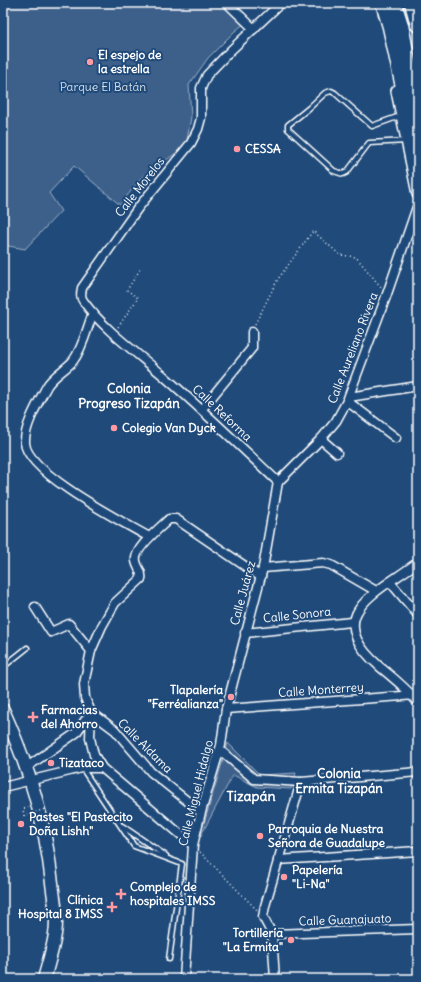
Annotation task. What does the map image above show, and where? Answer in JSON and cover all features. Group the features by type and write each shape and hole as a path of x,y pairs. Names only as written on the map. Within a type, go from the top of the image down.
{"highway":[{"path":"383,3 390,27 418,156"},
{"path":"394,3 402,25 418,113"},
{"path":"412,3 418,25"}],"main road":[{"path":"377,3 418,194"},
{"path":"3,710 27,767 42,816 48,848 56,913 56,934 48,978"}],"street":[{"path":"227,3 254,29 282,3"},
{"name":"Calle Morelos","path":"80,295 82,288 138,208 191,144 198,130 201,118 201,88 207,75 254,29"},
{"name":"Calle Aureliano Rivera","path":"278,482 321,439 336,421 348,399 387,294 418,204"},
{"name":"Calle Reforma","path":"80,295 93,313 114,333 202,409 278,482"},
{"path":"93,313 74,359 51,380 47,386 29,421 25,443 29,454 63,486 87,502 149,537"},
{"path":"202,409 252,348 252,332"},
{"path":"348,399 418,386"},
{"path":"348,399 396,438"},
{"path":"321,439 338,453"},
{"name":"Calle Juárez","path":"226,709 261,577 278,482"},
{"path":"193,845 102,768 94,755 90,738 91,712 85,698 84,684 91,651 102,626 115,603 141,579 142,575 136,562 136,556 149,537 169,519 176,519 261,577"},
{"path":"263,568 323,562 331,565 376,591"},
{"path":"418,562 364,601 352,622 354,636 363,650 415,695 418,703"},
{"path":"390,582 418,615"},
{"path":"36,607 51,632 68,624 91,651"},
{"name":"Calle Sonora","path":"245,633 352,622"},
{"name":"Calle Monterrey","path":"226,709 415,695"},
{"name":"Calle Miguel Hidalgo","path":"184,979 193,845 201,812 220,750 226,709"},
{"path":"27,767 76,733 91,712"},
{"name":"Calle Aldama","path":"91,712 115,730 151,772 201,812"},
{"path":"220,750 254,779 301,782 418,772"},
{"path":"3,787 82,768 102,768"},
{"path":"274,979 272,934 264,917 265,906 301,782"},
{"path":"278,860 418,851"},
{"name":"Calle Guanajuato","path":"272,934 418,928"}],"lane":[{"path":"402,116 372,126 336,93 331,91 325,92 309,108 290,122 288,129 339,174 347,172 369,143 407,141"},
{"path":"3,667 28,648"},
{"path":"82,768 136,848 182,864 169,959"},
{"path":"119,824 171,860"}],"path":[{"path":"252,332 257,318 278,279 313,231 340,255 356,257 387,294"},
{"path":"114,333 138,298 127,290 141,268"},
{"path":"22,809 24,816 45,809"},
{"path":"193,845 264,917"}],"green space":[{"name":"Parque El Batán","path":"3,3 230,3 250,19 235,31 208,58 189,85 191,117 186,146 141,178 120,205 74,166 49,193 61,211 25,249 3,245"},
{"path":"228,743 260,775 296,773 291,789 257,787 233,775 200,837"}],"place":[{"name":"El espejo de la estrella","path":"90,62"},
{"name":"CESSA","path":"237,149"},
{"name":"Colegio Van Dyck","path":"114,428"},
{"name":"Tlapalería \"Ferréalianza\"","path":"231,697"},
{"name":"Farmacias del Ahorro","path":"33,717"},
{"name":"Tizataco","path":"51,763"},
{"name":"Pastes \"El Pastecito Doña Lishh\"","path":"21,824"},
{"name":"Parroquia de Nuestra Señora de Guadalupe","path":"260,836"},
{"name":"Papelería \"Li-Na\"","path":"284,877"},
{"name":"Complejo de hospitales IMSS","path":"121,894"},
{"name":"Clínica Hospital 8 IMSS","path":"112,907"},
{"name":"Tortillería \"La Ermita\"","path":"291,940"}],"district":[{"name":"Colonia Progreso Tizapán","path":"129,396"},
{"name":"Colonia Ermita Tizapán","path":"339,780"},
{"name":"Tizapán","path":"251,796"}]}
